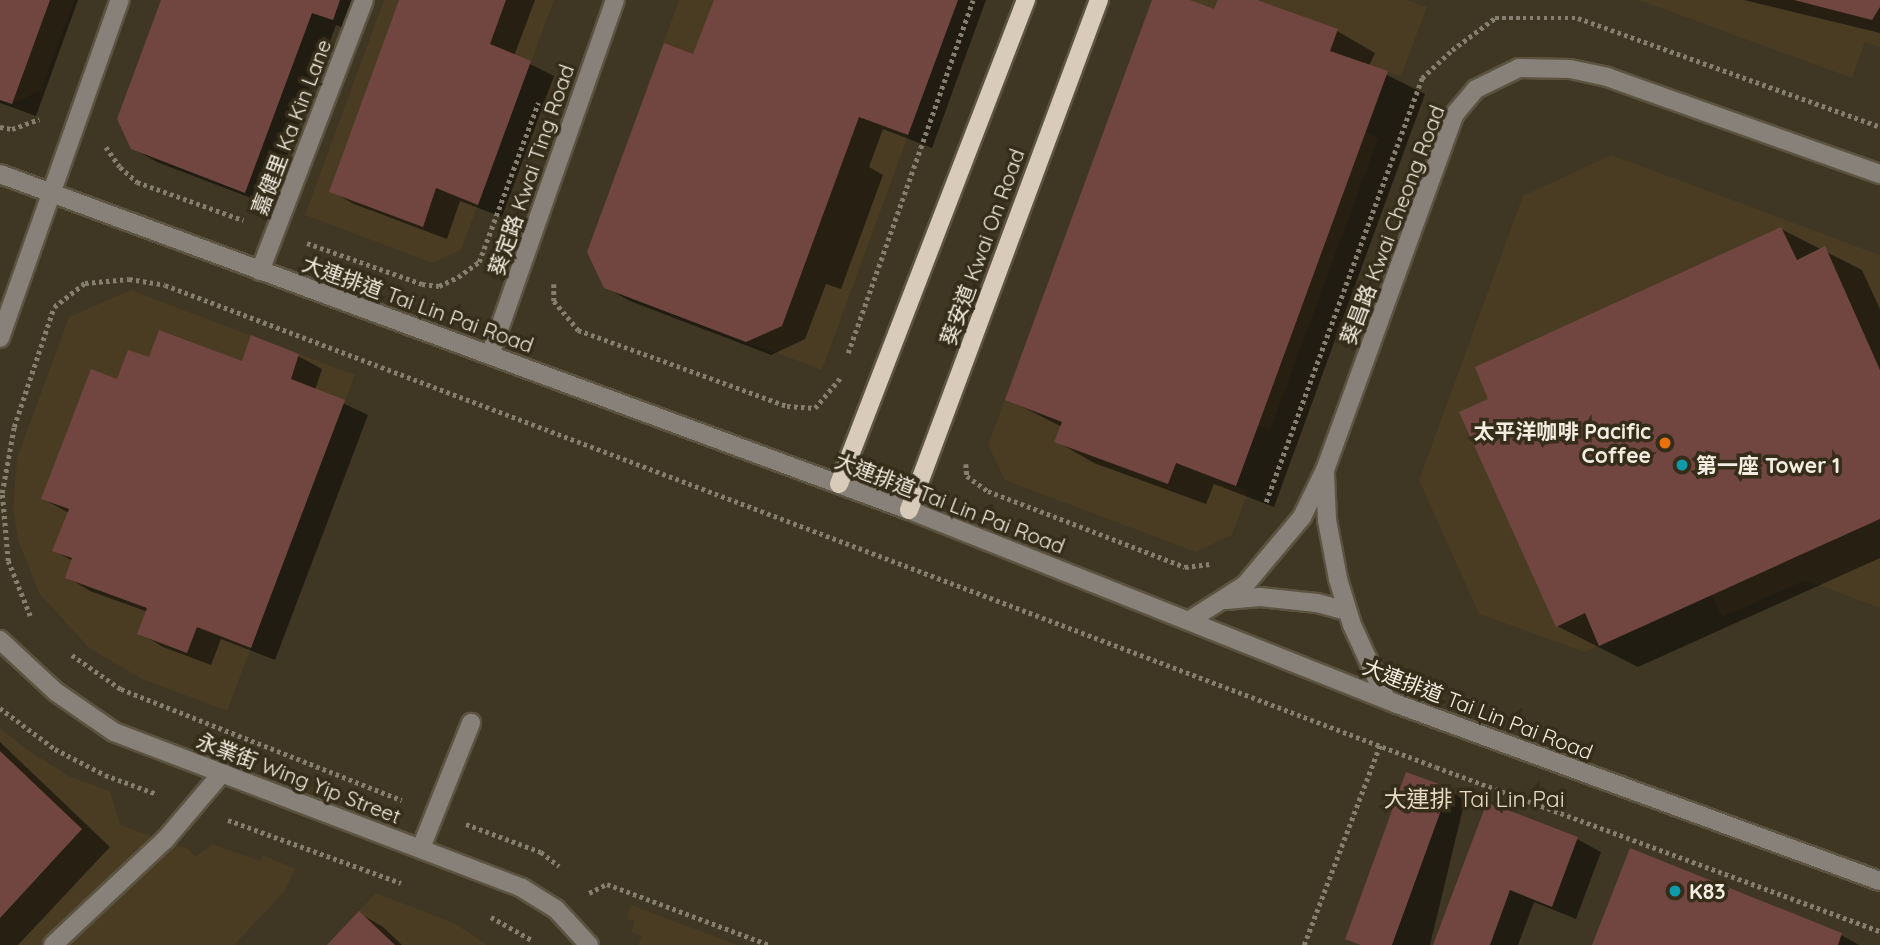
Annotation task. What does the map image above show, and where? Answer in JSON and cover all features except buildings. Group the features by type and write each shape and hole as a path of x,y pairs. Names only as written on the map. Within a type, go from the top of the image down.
{"main road":[{"path":"839,484 1026,0"},
{"name":"葵安道 Kwai On Road","path":"909,510 1099,0"}],"street":[{"path":"0,338 120,0"},
{"name":"嘉健里 Ka Kin Lane","path":"260,271 364,0"},
{"name":"葵定路 Kwai Ting Road","path":"490,355 615,0"},
{"name":"葵昌路 Kwai Cheong Road","path":"1190,621 1245,585 1302,517 1325,470 1454,115 1476,89 1519,68 1544,67 1607,76 1880,174"},
{"name":"大連排道 Tai Lin Pai Road","path":"0,174 909,510 1386,699 1880,881"},
{"path":"1325,470 1327,520 1347,611 1386,699"},
{"path":"1222,600 1260,597 1317,603 1347,611"},
{"name":"永業街 Wing Yip Street","path":"0,640 56,692 114,732 421,848 543,900 589,945"},
{"path":"421,848 471,723"},
{"path":"52,945 165,840 222,773"}],"path":[{"path":"555,275 554,300 579,330 787,406 816,408 839,380 973,0"},
{"path":"1261,513 1422,78 1452,50 1495,18 1578,18 1880,127"},
{"path":"492,228 538,101"},
{"path":"37,622 29,615 8,561 2,493 14,427 54,307 85,283 129,279 165,285 1380,745 1880,930"},
{"path":"965,455 967,476 988,491 1185,567 1216,564"},
{"path":"69,653 121,689 541,852 563,869"},
{"path":"0,708 55,749 105,775 409,886"},
{"path":"1304,945 1380,745"},
{"path":"590,894 607,884 769,945"},
{"path":"584,886 596,904"},
{"path":"485,914 538,945"}],"shaded area":[{"path":"0,0 74,0 41,90 12,104 0,100"},
{"path":"384,0 554,0 461,250 432,263 305,215"},
{"path":"679,0 958,0 822,370 604,288 587,252"},
{"path":"1152,0 1407,0 1427,7 1401,76 1388,72 1365,132 1378,138 1270,430 1258,426 1236,486 1248,491 1232,535 1196,552 1005,480 988,445"},
{"path":"1639,0 1880,0 1880,47 1865,42 1852,78"},
{"name":"第一座 Tower 1","path":"1611,155 1880,255 1880,608 1805,580 1722,617 1712,595 1585,652 1479,614 1419,480 1523,196"},
{"path":"131,290 355,375 227,711 142,679 89,648 39,593 18,540 13,508 17,458 69,317"},
{"path":"0,728 26,749 70,777 110,791 120,825 188,849 195,857 212,844 260,861 263,855 295,869 285,891 234,945 0,945"},
{"path":"376,893 456,924 487,945 327,945"},
{"path":"631,905 737,945 638,945 642,936 631,932 635,921 627,919"}],"place":[{"name":"太平洋咖啡 Pacific Coffee","path":"1665,443"},
{"name":"第一座 Tower 1","path":"1682,465"},
{"name":"K83","path":"1675,891"}],"district":[{"name":"大連排 Tai Lin Pai","path":"1474,799"}]}
